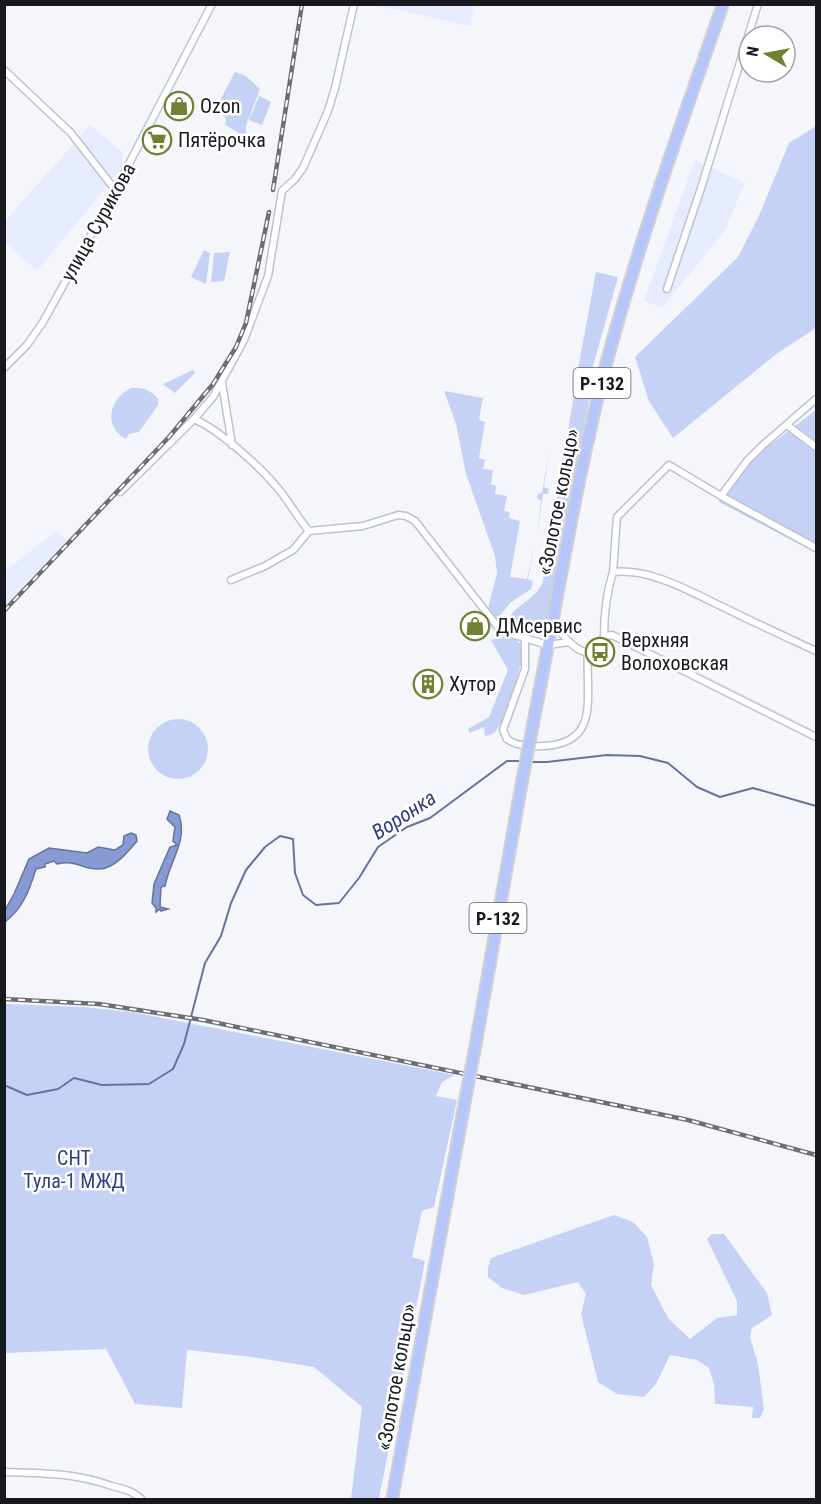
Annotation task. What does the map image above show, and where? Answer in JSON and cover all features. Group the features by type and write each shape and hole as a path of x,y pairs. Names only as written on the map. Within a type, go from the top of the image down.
{"main road":[{"name":"«Золотое кольцо»","path":"392,1500 521,787 586,451 603,376 627,290 723,4"}],"street":[{"name":"улица Сурикова","path":"4,368 27,345 43,322 116,191 212,4"},
{"path":"120,492 194,419 222,382 244,340 266,283 282,191 303,168 328,111 354,4"},
{"path":"667,289 758,4"},
{"path":"4,70 71,133 116,191"},
{"path":"222,382 232,445"},
{"path":"721,496 747,461 778,430 787,425 816,399"},
{"path":"194,419 209,426 274,483 294,514 309,531"},
{"path":"787,425 816,447"},
{"path":"603,638 607,590 613,572 617,517 669,465 816,548"},
{"path":"231,580 265,566 293,550 309,531 363,526 398,515 411,518 499,630 505,634 548,645 569,642"},
{"path":"613,572 624,571 647,575 686,590 816,651"},
{"path":"553,619 559,631 569,642 588,652 596,649 603,638 610,634 816,737"},
{"path":"525,639 525,669 503,730 507,739 519,745 557,744 572,740 580,732 587,711 588,652"},
{"path":"4,1472 61,1473 132,1492 142,1500"}],"shaded area":[{"path":"376,5 474,5 470,26"},
{"path":"90,125 123,153 122,168 37,271 5,242 5,221"},
{"path":"695,160 745,183 724,232 662,308 644,301"},
{"path":"56,531 67,540 5,606 5,571"}],"green space":[{"path":"235,72 246,76 260,89 246,126 246,137 225,125 225,118 216,108"},
{"path":"259,96 271,102 262,125 249,120"},
{"path":"816,126 816,328 775,355 673,438 649,401 635,357 738,257 758,218 789,143"},
{"path":"204,250 210,253 206,284 191,277"},
{"path":"230,252 224,281 211,282 214,253"},
{"path":"596,272 618,277 590,371 578,369"},
{"path":"193,370 195,373 175,393 163,384"},
{"path":"578,371 594,374 549,612 544,628 534,634 523,636 513,632 507,622 515,610 536,593 543,581"},
{"path":"131,388 149,391 158,399 158,405 139,432 129,434 126,439 118,433 111,420 118,398"},
{"path":"444,391 483,398 479,420 485,422 479,458 485,460 483,469 493,470 491,484 496,486 495,494 507,496 504,511 510,512 509,518 520,521 510,577 527,579 535,542 528,579 533,581 531,589 510,603 499,617 493,616 488,608 497,573 495,556 466,474 456,424"},
{"path":"816,410 816,553 719,502 754,457"},
{"path":"549,452 544,487 549,489 548,494 543,494 537,536 541,501 537,498 538,494 542,493"},
{"path":"503,637 516,639 522,646 520,665 510,701 496,731 485,736 484,727 470,733 468,729 489,717 508,670 491,640"},
{"path":"172,719 184,719 195,724 203,732 208,749 206,761 195,774 184,779 172,779 161,774 153,766 148,755 148,743 153,732 161,724"},
{"name":"СНТ Тула-1 МЖД","path":"5,1004 83,1007 132,1012 455,1075 442,1082 436,1096 457,1100 434,1207 422,1211 412,1257 425,1261 379,1499 351,1499 362,1407 314,1367 187,1350 182,1408 135,1404 106,1349 5,1353"},
{"path":"614,1215 633,1222 647,1237 654,1265 651,1285 668,1318 690,1339 717,1318 737,1315 737,1301 707,1239 712,1234 724,1234 767,1293 772,1315 752,1328 750,1337 758,1364 764,1409 760,1418 752,1418 753,1407 715,1404 714,1385 709,1368 697,1360 670,1355 656,1384 644,1397 617,1394 598,1382 581,1314 586,1294 578,1282 524,1295 502,1288 488,1277 491,1258"}],"water":[{"path":"170,811 179,815 180,842 165,886 161,887 160,907 168,909 161,911 160,909 156,912 152,903 154,884 170,847 177,845 173,841 175,827 167,819"},
{"path":"131,833 136,835 137,841 120,859 105,868 93,869 70,863 57,864 54,861 45,864 45,867 36,869 25,899 5,922 5,910 29,859 49,848 87,853 98,847 115,850 123,845 124,836"}],"waterway":[{"name":"Воронка","path":"529,762 607,755 640,756 668,763 697,787 720,797 753,788 816,806"},
{"name":"Воронка","path":"4,1085 27,1095 58,1089 74,1078 102,1085 149,1084 173,1069 184,1044 205,963 221,936 231,903 246,870 265,847 280,836 293,839 295,873 303,895 316,905 339,903 359,878 378,847 407,827 430,818 507,761 524,761"}],"railway":[{"path":"273,190 302,4"},
{"path":"4,611 169,437 213,384 236,347 246,323 269,212"},
{"path":"4,999 99,1004 203,1020 688,1120 816,1155"}],"place":[{"name":"Ozon","path":"179,106"},
{"name":"Пятёрочка","path":"157,140"},
{"name":"ДМсервис","path":"475,626"},
{"name":"Верхняя Волоховская","path":"600,652"},
{"name":"Хутор","path":"428,684"}]}
